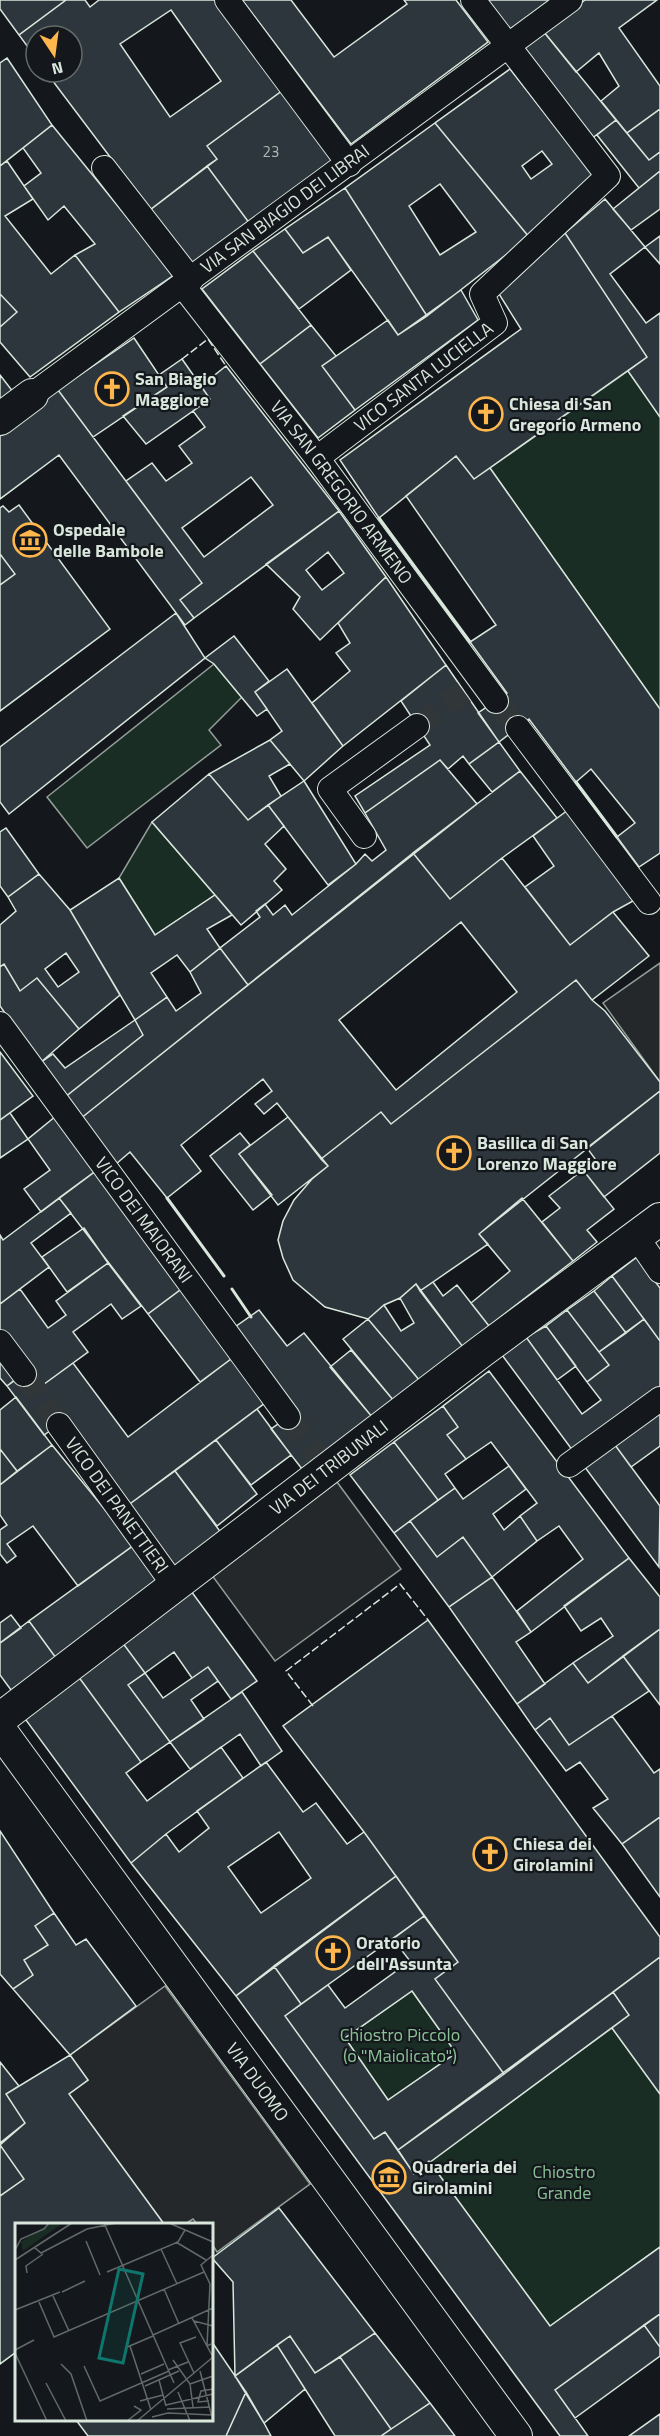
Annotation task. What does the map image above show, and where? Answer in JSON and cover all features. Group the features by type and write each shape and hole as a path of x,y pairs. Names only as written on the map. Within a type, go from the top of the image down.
{"street":[{"path":"227,0 349,164"},
{"path":"473,0 508,47"},
{"name":"VIA SAN BIAGIO DEI LIBRAI","path":"0,419 570,0"},
{"name":"VICO SANTA LUCIELLA","path":"317,458 495,323 482,294 608,176 508,47"},
{"name":"VIA SAN GREGORIO ARMENO","path":"104,168 317,458 473,686 496,701"},
{"path":"364,836 330,789 417,726"},
{"path":"518,729 649,902"},
{"name":"VICO DEI MAIORANI","path":"0,1024 288,1417"},
{"path":"648,1227 660,1271"},
{"name":"VIA DEI TRIBUNALI","path":"0,1719 174,1585 323,1464 648,1227"},
{"path":"0,1342 24,1374"},
{"path":"569,1465 660,1399"},
{"name":"VICO DEI PANETTIERI","path":"59,1425 174,1585"},
{"name":"VIA DUOMO","path":"0,1730 516,2436"}],"green space":[{"path":"628,371 660,417 660,709 490,468"},
{"path":"214,664 242,697 209,730 221,745 87,848 47,797"},
{"path":"152,822 215,895 155,935 119,878"},
{"name":"Chiostro Piccolo (o \"Maiolicato\")","path":"412,1991 456,2053 388,2100 345,2038"},
{"name":"Chiostro Grande","path":"612,2028 660,2094 660,2247 550,2326 429,2161"}],"shaded area":[{"path":"660,963 660,1082 603,1003"},
{"path":"337,1482 401,1569 275,1661 211,1574"},
{"path":"165,1986 310,2184 217,2252 213,2246 213,2223 196,2223 193,2219 187,2223 163,2223 69,2094 88,2080 70,2055"}],"building":[{"path":"0,0 66,0 34,24 24,24 24,31 19,35 0,9"},
{"path":"66,0 85,0 90,7 99,0 216,0 283,90 207,146 217,159 150,210 55,84 84,84 84,24 34,24","holes":["171,10 221,81 170,117 120,44"]},
{"path":"242,0 291,0 334,57 407,4 404,0 456,0 488,42 351,144"},
{"path":"487,0 550,0 509,30"},
{"path":"585,0 657,0 619,28 660,86 660,109 627,133 601,101 619,86 599,53 576,72 544,32"},
{"path":"24,31 24,42 19,35"},
{"path":"544,32 616,120 591,139 520,52"},
{"path":"7,58 52,125 0,166 0,63"},
{"path":"510,69 594,176 529,237 435,123","holes":["542,151 552,164 531,179 522,166"]},
{"path":"283,90 336,161 250,224 207,166 217,159 207,146"},
{"path":"660,109 660,152 649,160 627,133"},
{"path":"616,120 649,160 660,152 660,171 639,188 597,135"},
{"path":"435,123 529,237 427,316 345,188","holes":["440,184 476,232 440,255 409,206"]},
{"path":"52,125 174,275 119,312 75,255 95,244 64,206 48,220 24,186 41,173 23,148"},
{"path":"7,161 33,199 5,216 51,274 75,255 119,312 30,377 0,342 0,327 17,312 0,294 0,166"},
{"path":"207,166 250,224 193,266 150,210"},
{"path":"660,171 660,209 631,230 613,209"},
{"path":"345,188 427,316 398,335 328,237 303,253 285,229"},
{"path":"605,199 645,247 610,274 646,323 660,313 660,417 628,371 647,357 565,233"},
{"path":"285,229 303,253 328,237 351,270 299,309 253,251"},
{"name":"Chiesa di San Gregorio Armeno","path":"565,233 647,357 474,479 456,456 379,518 340,460 521,329 499,294"},
{"path":"660,236 660,264 645,247"},
{"path":"253,251 311,325 260,364 202,289"},
{"path":"461,290 478,320 355,410 322,366 388,320 398,335"},
{"path":"0,294 17,312 0,327"},
{"path":"311,325 336,356 322,366 355,410 318,438 260,364"},
{"name":"San Biagio Maggiore","path":"134,338 167,387 93,437 58,390"},
{"path":"182,359 210,399 146,444 123,416 167,387 159,375"},
{"path":"226,366 339,511 194,618 180,600 202,583 126,481 152,463 166,481 192,463 179,446 205,427 193,411 210,399 201,386","holes":["251,477 273,505 204,557 182,528"]},
{"path":"0,375 14,393 0,403"},
{"path":"58,390 202,583 180,600 194,618 185,625 59,455 0,499 0,433"},
{"path":"456,456 474,479 490,468 660,709 660,853 639,867 617,837 635,823 591,769 576,782 529,719 499,742 478,713 507,693 470,642 496,625 406,496"},
{"path":"19,505 110,629 0,711 0,585 15,574 0,554 0,508 3,506 9,512"},
{"path":"339,511 386,577 320,640 293,609 300,597 266,564","holes":["328,552 344,573 322,590 306,570"]},
{"path":"0,554 15,574 0,585"},
{"path":"386,577 446,665 343,746 312,703 350,671 336,653 350,643 338,623"},
{"path":"176,613 205,658 9,814 0,802 0,747"},
{"path":"234,636 269,681 255,692 267,709 257,716 214,664 205,658"},
{"path":"446,665 499,742 469,764 463,756 448,769 440,760 365,813 355,796 430,745 401,701"},
{"path":"287,669 343,746 304,781 270,740 282,731 255,692"},
{"path":"270,740 290,764 269,776 281,796 248,820 209,774"},
{"path":"499,742 520,771 492,792 469,764"},
{"path":"440,760 477,804 248,985 220,948 260,917 256,911 265,904 273,915 285,905 292,915 356,864 365,854 372,861 386,850 365,813"},
{"path":"520,771 557,818 450,899 413,853"},
{"path":"209,774 248,820 268,805 284,826 265,844 286,869 274,881 282,890 241,925 152,822"},
{"path":"304,781 356,864 328,885 268,805"},
{"path":"568,810 633,901 613,912 570,945 525,887 554,866 533,836"},
{"path":"6,828 39,874 8,897 0,886 0,832"},
{"path":"413,853 450,899 502,858 570,945 613,912 649,956 592,1000 576,980 391,1124 381,1112 321,1159 277,1103 264,1114 255,1104 272,1091 263,1079 181,1145 201,1171 167,1198 130,1152 116,1164 80,1119","holes":["461,922 517,992 396,1090 339,1020"]},
{"path":"39,874 70,910 120,995 79,1029 37,978 20,991 4,964 0,967 0,925 16,911 8,897","holes":["66,953 79,972 58,987 45,969"]},
{"path":"119,878 155,935 215,895 232,915 207,929 220,948 190,972 177,955 151,973 167,997 135,1020 70,910"},
{"path":"220,948 248,985 80,1119 64,1098 143,1035 135,1020 167,997 176,1011 201,993 190,972"},
{"path":"4,964 20,991 37,978 79,1029 40,1063 0,1006 0,967"},
{"name":"Basilica di San Lorenzo Maggiore","path":"576,980 592,1000 605,1011 660,1082 660,1091 479,1234 488,1244 420,1291 416,1284 400,1298 384,1305 368,1319 325,1307 293,1280 278,1240 283,1221 294,1200 312,1179 328,1166 321,1159 381,1112 391,1124"},
{"path":"135,1020 143,1035 64,1098 40,1063 53,1054 65,1068"},
{"path":"0,1052 33,1096 0,1120"},
{"path":"660,1091 660,1153 604,1197 583,1170 596,1160 587,1148"},
{"path":"10,1113 28,1139 0,1158 0,1120"},
{"path":"56,1116 97,1170 41,1212 24,1189 50,1170 28,1139"},
{"path":"288,1117 328,1166 278,1205 239,1154"},
{"path":"240,1133 250,1145 239,1154 272,1195 253,1210 210,1156"},
{"path":"97,1170 184,1287 148,1314 59,1198"},
{"path":"583,1170 614,1209 587,1230 597,1242 573,1261 542,1222 560,1208 549,1196"},
{"path":"59,1198 71,1213 31,1243 49,1267 0,1304 0,1235 3,1240"},
{"path":"522,1198 573,1261 489,1326 471,1303 510,1271 479,1234"},
{"path":"84,1228 108,1263 67,1292 42,1257"},
{"path":"637,1257 660,1288 660,1341 612,1276"},
{"path":"108,1263 141,1306 122,1319 111,1304 73,1332 88,1352 36,1390 0,1331 0,1304 20,1289 48,1328 66,1315 56,1301"},
{"path":"612,1276 644,1319 626,1333 594,1291"},
{"path":"433,1282 443,1296 457,1285 489,1326 463,1347 420,1291"},
{"path":"416,1284 463,1347 420,1381 368,1319 384,1305 401,1331 414,1323 400,1298"},
{"path":"184,1287 235,1356 200,1382 148,1314"},
{"path":"594,1291 626,1333 599,1352 567,1310"},
{"path":"259,1310 287,1346 304,1333 373,1418 302,1469 271,1429 288,1417 235,1327"},
{"path":"567,1310 609,1365 587,1382 546,1326"},
{"path":"368,1319 420,1381 394,1401 343,1339"},
{"path":"644,1319 660,1341 660,1388 573,1451 502,1355 526,1337 582,1414 601,1400 587,1382 609,1365 599,1352"},
{"path":"546,1326 576,1366 557,1380 526,1337"},
{"path":"351,1350 394,1401 373,1418 330,1367"},
{"path":"235,1356 269,1400 127,1506 64,1421 44,1435 7,1386 24,1374 36,1390 73,1363 128,1437"},
{"path":"0,1358 17,1378 7,1386 0,1378"},
{"path":"489,1371 629,1558 531,1632 517,1611 583,1559 559,1526 537,1541 520,1516 537,1503 491,1442 466,1459 447,1435 458,1427 443,1406"},
{"path":"16,1397 52,1445 17,1471 0,1449 0,1410"},
{"path":"443,1406 458,1427 447,1435 466,1459 445,1474 455,1488 438,1500 394,1442"},
{"path":"257,1409 291,1455 251,1485 216,1440"},
{"path":"660,1413 660,1446 631,1467 615,1445"},
{"path":"216,1440 257,1494 217,1526 175,1471"},
{"path":"394,1442 438,1500 394,1533 350,1475"},
{"path":"52,1445 134,1545 78,1586 33,1526 7,1544 16,1556 7,1563 0,1554 0,1530 7,1525 0,1515 0,1485"},
{"path":"615,1445 660,1506 659,1567 584,1466"},
{"path":"0,1449 17,1471 1,1484 0,1483"},
{"path":"509,1466 526,1489 493,1514 504,1530 520,1516 537,1541 492,1577 463,1537 437,1557 410,1521 455,1488 463,1499"},
{"path":"175,1471 222,1534 175,1570 127,1506"},
{"path":"410,1521 437,1557 463,1537 492,1577 449,1607 394,1533"},
{"path":"134,1545 161,1581 56,1658 29,1621"},
{"path":"629,1558 660,1597 660,1629 588,1683 573,1663 613,1636 601,1618 581,1631 564,1606"},
{"path":"492,1577 531,1632 516,1642 545,1684 517,1704 449,1607"},
{"path":"191,1591 257,1681 231,1699 208,1667 192,1678 174,1652 145,1673 122,1642"},
{"path":"11,1615 21,1628 0,1643 0,1623"},
{"name":"Chiesa dei Girolamini","path":"428,1620 660,1937 660,1957 504,2074 435,1979 458,1962 364,1832 283,1726"},
{"path":"29,1621 56,1658 11,1690 0,1675 0,1643"},
{"path":"660,1629 660,1705 623,1656"},
{"path":"122,1642 145,1673 128,1685 170,1742 141,1762 78,1676"},
{"path":"623,1656 649,1691 569,1745 550,1718 535,1730 517,1704 573,1663 588,1683"},
{"path":"208,1667 218,1681 191,1700 204,1719 170,1742 128,1685 145,1673 163,1698"},
{"path":"78,1676 141,1762 126,1773 147,1801 221,1747 243,1778 166,1834 131,1863 23,1716"},
{"path":"242,1692 282,1751 261,1766 240,1734 190,1769 170,1742"},
{"path":"612,1716 654,1773 660,1769 660,1817 622,1844 593,1808 608,1799 580,1762 566,1771 535,1730 550,1718 569,1745"},
{"path":"266,1762 303,1812 316,1803 347,1844 364,1832 396,1876 236,1996 131,1863 166,1834 179,1852 209,1828 197,1811","holes":["279,1832 311,1878 261,1913 228,1867"]},
{"path":"660,1817 660,1897 622,1844"},
{"path":"0,1831 54,1913 35,1926 48,1945 24,1960 33,1975 13,1989 0,1974"},
{"name":"Oratorio dell'Assunta","path":"396,1876 424,1916 301,2004 274,1966"},
{"path":"54,1913 76,1945 86,1939 136,2006 70,2055 13,1989 33,1975 24,1960 48,1945 35,1926"},
{"path":"424,1916 458,1962 435,1979 504,2074 398,2150 385,2132 374,2139 285,2016 328,1985 345,2008 410,1961 393,1939","holes":["412,1991 456,2053 388,2100 345,2038"]},
{"path":"660,1957 660,2094 612,2028 629,2015 613,1992"},
{"path":"274,1966 301,2004 285,2016 374,2139 385,2132 414,2174 429,2161 550,2326 660,2247 660,2314 555,2390 588,2436 560,2436 236,1996"},
{"path":"613,1992 629,2015 414,2174 398,2150"},
{"path":"70,2055 88,2080 69,2094 163,2223 15,2223 15,2353 0,2364 0,2196 24,2179 0,2145 25,2123 6,2094"},
{"path":"0,2062 19,2086 6,2094 25,2123 0,2143"},
{"path":"0,2145 24,2179 0,2196"},
{"path":"279,2208 375,2333 315,2373 290,2336 235,2376 233,2282 213,2257"},
{"path":"660,2314 660,2347 644,2325"},
{"path":"644,2325 660,2347 660,2356 575,2418 555,2390"},
{"path":"375,2333 430,2403 391,2429 340,2357"},
{"path":"290,2336 315,2373 340,2357 391,2429 381,2436 335,2436 277,2345"},
{"path":"277,2345 305,2389 264,2423 235,2376"},
{"path":"213,2346 246,2392 226,2436 88,2436 77,2421 213,2421"},
{"path":"246,2392 264,2423 271,2436 226,2436"},
{"path":"430,2403 455,2436 381,2436 391,2429"},
{"path":"660,2414 660,2436 629,2436"}],"tunnel":[{"path":"417,726 464,692"},
{"path":"496,701 518,728"},
{"path":"24,1374 59,1425"},
{"path":"288,1417 319,1458"}],"fence":[{"path":"182,359 208,339 226,366"},
{"path":"313,1706 286,1671 400,1584 428,1620"}],"wall":[{"path":"379,518 470,642"},
{"path":"576,782 617,837"},
{"path":"167,1198 224,1276"},
{"path":"232,1289 251,1317"}],"place":[{"name":"San Biagio Maggiore","path":"112,389"},
{"name":"Chiesa di San Gregorio Armeno","path":"486,414"},
{"name":"Ospedale delle Bambole","path":"30,540"},
{"name":"Basilica di San Lorenzo Maggiore","path":"454,1153"},
{"name":"Chiesa dei Girolamini","path":"490,1854"},
{"name":"Oratorio dell'Assunta","path":"333,1953"},
{"name":"Quadreria dei Girolamini","path":"389,2177"}]}
